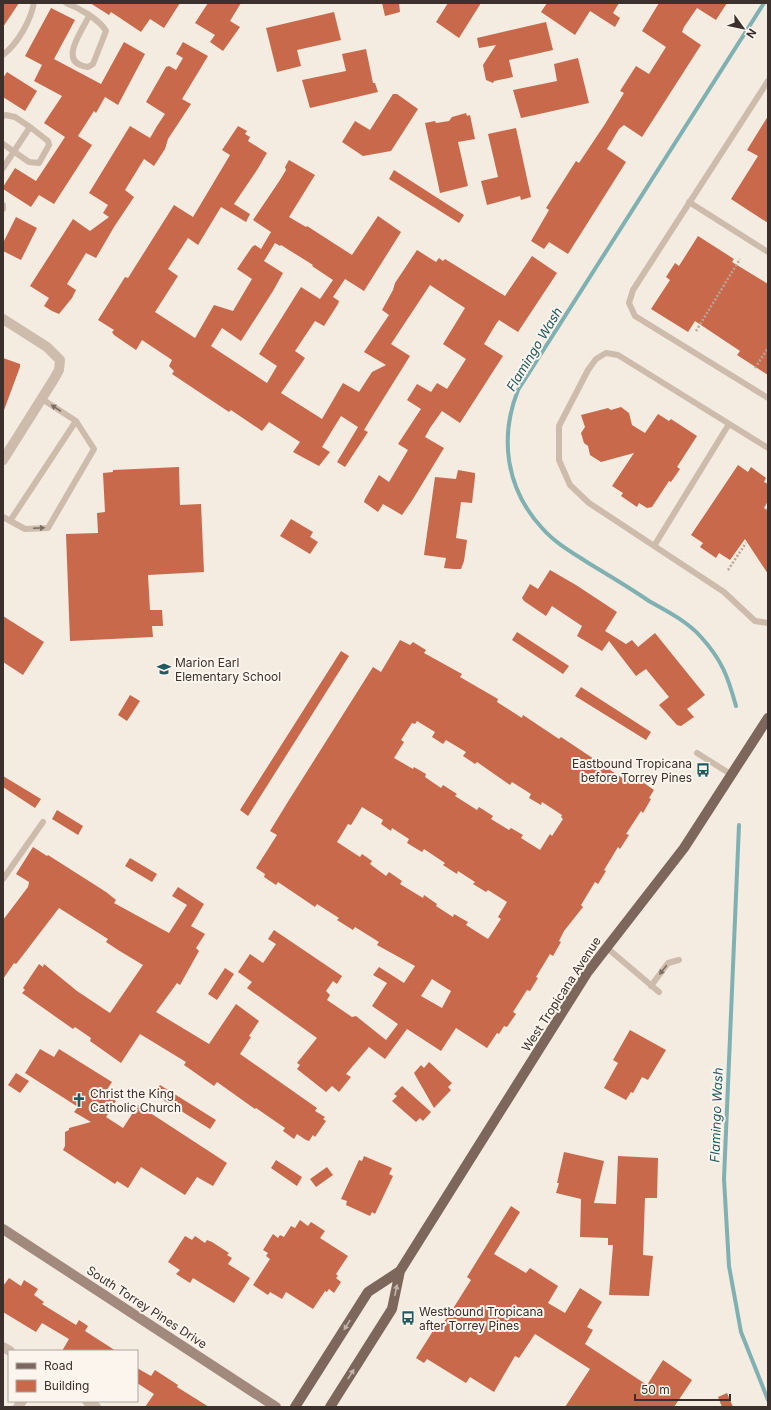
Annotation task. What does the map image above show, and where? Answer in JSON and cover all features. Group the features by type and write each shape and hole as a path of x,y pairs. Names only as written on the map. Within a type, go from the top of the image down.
{"main road":[{"name":"West Tropicana Avenue","path":"330,1407 392,1309 400,1271 583,980 606,947 684,848 768,718"},
{"name":"South Torrey Pines Drive","path":"3,1229 276,1407"},
{"name":"West Tropicana Avenue","path":"296,1407 368,1292 400,1271"}],"street":[{"path":"3,318 47,347 60,360 59,370 3,460"}],"lane":[{"path":"3,55 12,47 32,14 34,3"},
{"path":"66,3 76,5 101,24 106,31 93,64 88,67 76,63 71,53 89,16"},
{"path":"768,81 632,290 629,303 635,316 768,398"},
{"path":"3,116 6,115 15,117 48,141 48,145 38,163 29,162 3,144"},
{"path":"3,168 30,127"},
{"path":"689,202 768,252"},
{"path":"768,448 618,355 606,353 596,359 588,370 559,426 559,460 570,485 589,503 724,592 755,621 768,623"},
{"path":"3,517 25,529 48,528 94,448 76,421 42,399"},
{"path":"10,521 76,421"},
{"path":"654,546 729,424"},
{"path":"697,753 732,775"},
{"path":"3,879 43,822"},
{"path":"606,947 659,992"},
{"path":"651,986 668,963 679,960"}],"path":[{"path":"696,331 740,260"},
{"path":"755,368 768,348"},
{"path":"728,570 746,543"}],"building":[{"path":"3,3 19,3 3,27"},
{"path":"90,3 180,3 164,28 150,19 141,32 111,12 109,15"},
{"path":"208,3 241,3 230,21 240,27 223,51 210,42 215,35 195,23"},
{"path":"382,3 399,3 400,12 385,16"},
{"path":"448,3 481,3 459,38 436,22"},
{"path":"547,3 619,3 613,13 620,18 615,27 590,11 575,35 541,12"},
{"path":"659,3 727,3 716,20 697,8 684,27 682,32 701,45 642,137 624,125 619,129 607,149 626,162 568,254 549,242 544,249 531,241 549,210 546,208 576,161 579,163 605,124 624,93 620,91 636,66 649,74 666,47 642,31"},
{"path":"51,8 75,20 54,59 101,84 124,42 145,54 118,105 105,97 96,113 94,111 78,136 92,145 54,204 39,195 31,207 3,189 3,187 15,168 36,181 65,137 44,123 62,96 34,81 42,65 25,56"},
{"path":"334,12 341,40 297,50 301,66 277,72 266,28"},
{"path":"546,22 553,50 509,60 513,77 494,81 493,83 486,80 483,65 496,45 479,48 477,38"},
{"path":"183,42 208,56 182,99 191,104 168,139 165,149 154,166 144,159 125,190 134,197 96,258 86,253 67,284 76,290 72,298 59,314 52,311 44,306 49,298 30,286 73,219 90,231 109,217 103,213 108,205 89,193 130,126 150,138 165,114 146,102 166,67 169,66 176,70 183,58 176,54"},
{"path":"366,49 373,83 375,83 378,92 310,108 302,80 346,71 342,54"},
{"path":"578,58 589,103 521,118 513,90 557,81 554,64"},
{"path":"7,72 37,91 25,111 3,97 3,78"},
{"path":"393,94 397,94 418,109 391,151 363,156 342,142 355,121 370,130"},
{"path":"466,113 467,116 470,115 475,139 458,142 468,186 440,193 425,123 449,121 452,117"},
{"path":"768,116 768,223 731,199 758,156 747,150"},
{"path":"238,126 247,131 245,134 250,137 248,141 267,153 234,204 250,214 246,222 221,207 198,245 188,238 168,269 178,276 155,312 195,338 214,305 233,311 252,279 237,269 252,247 255,245 261,249 271,232 253,220 286,170 285,167 289,160 315,175 289,217 306,227 307,226 352,255 378,216 401,232 364,291 345,279 333,297 339,301 338,304 324,326 315,321 295,351 305,358 281,393 322,419 343,383 359,392 372,372 386,365 364,352 389,315 382,310 393,290 395,283 417,250 436,262 439,258 443,261 445,259 505,296 532,256 557,273 518,332 499,320 496,324 484,344 503,356 460,423 442,411 430,428 425,437 444,448 402,515 383,504 378,512 364,502 365,499 379,475 389,482 408,450 398,444 421,409 407,400 417,384 431,392 437,383 447,389 466,359 443,344 465,308 430,285 391,344 410,356 364,430 368,432 345,467 337,462 358,427 341,416 322,447 330,452 319,466 293,452 300,442 269,422 262,431 231,410 229,412 172,374 174,371 169,366 172,360 142,340 136,350 114,335 112,332 114,330 98,320 125,277 128,278 174,205 193,217 230,155 222,150","holes":["275,243 280,246 281,245 313,265 312,266 333,280 320,299 301,287 259,354 277,366 267,383 211,346 222,328 241,341 283,273 264,261"]},
{"path":"516,128 531,197 521,200 520,196 487,205 481,181 498,177 488,134"},
{"path":"394,170 464,215 459,223 389,179"},
{"path":"16,217 37,228 21,260 3,251 3,243"},
{"path":"698,236 734,259 732,262 768,284 768,375 737,355 740,351 695,321 688,332 651,309 670,280 666,277 675,263 679,266"},
{"path":"3,358 20,364 4,410"},
{"path":"621,407 629,413 632,425 645,433 658,414 669,421 671,419 697,436 677,467 680,469 671,482 669,481 652,507 647,508 639,503 637,507 621,496 623,493 612,486 634,453 601,462 590,455 588,446 584,443 581,433 585,427 581,415 608,408 611,410"},
{"path":"738,465 748,472 751,467 766,478 764,482 768,484 768,501 764,508 768,511 768,574 745,539 730,560 719,553 716,558 700,547 703,543 691,535"},
{"path":"179,467 180,505 201,504 204,572 148,575 150,610 162,610 163,626 152,626 153,637 70,641 66,534 98,533 97,513 105,512 103,473 113,472 113,470"},
{"path":"458,470 475,473 475,477 472,503 461,502 456,538 467,540 464,561 461,569 454,569 444,568 446,558 424,555 435,477 456,479"},
{"path":"291,519 313,532 310,537 318,542 310,554 280,536"},
{"path":"550,570 617,612 605,631 626,644 632,640 638,647 655,633 705,695 687,709 694,717 681,726 677,725 659,705 669,697 646,669 636,676 609,641 602,651 577,636 582,626 552,606 546,616 524,601 522,598 530,584 538,589"},
{"path":"3,616 44,642 23,675 3,662"},
{"path":"517,632 569,666 563,674 512,640"},
{"path":"400,640 410,645 413,642 426,650 424,653 462,674 460,677 498,699 497,702 522,718 523,715 559,739 561,737 597,761 598,759 611,768 610,770 630,783 634,776 654,790 643,813 641,811 626,834 629,835 620,849 618,847 604,870 606,871 598,884 595,882 581,905 583,907 564,931 559,941 561,942 553,956 550,954 536,977 538,978 530,991 527,990 513,1012 516,1014 507,1027 504,1026 499,1034 497,1033 487,1048 456,1028 441,1051 407,1029 385,1059 369,1047 346,1074 351,1077 339,1092 332,1086 326,1092 297,1069 300,1065 297,1063 317,1038 247,988 252,982 238,972 250,954 263,963 276,944 268,939 274,930 342,976 337,984 333,981 326,991 330,995 327,1000 352,1017 356,1016 386,1040 398,1024 372,1006 387,983 373,975 379,967 404,983 415,966 377,945 379,942 355,927 353,930 337,920 339,918 317,904 315,907 278,882 276,885 264,877 265,874 256,868 277,835 270,831 373,667 381,672","holes":["417,721 435,732 432,737 443,744 446,740 466,752 463,756 475,764 477,762 510,785 512,782 531,794 529,798 541,805 542,802 562,815 561,817 563,819 552,836 550,834 540,850 521,838 523,835 511,828 509,830 491,819 493,816 479,807 477,810 455,796 457,794 443,785 441,788 425,777 426,774 414,767 413,769 394,758 404,742 401,740 412,723 415,724","362,807 383,820 381,824 391,831 392,828 409,839 407,843 422,852 424,849 445,863 443,865 457,874 458,871 475,882 473,884 486,892 488,890 507,902 498,917 501,919 488,939 466,925 468,922 454,914 453,917 436,906 437,904 424,895 423,898 400,884 402,881 389,872 386,876 370,864 372,861 362,854 360,857 337,842 348,824 351,825","432,979 451,991 442,1008 421,996"]},
{"path":"341,651 349,656 248,816 240,810"},
{"path":"581,687 651,732 646,740 575,696"},
{"path":"130,695 140,701 127,721 118,715"},
{"path":"3,776 41,799 35,808 3,787"},
{"path":"57,810 83,826 78,835 52,819"},
{"path":"33,847 106,892 116,900 114,903 169,933 187,905 172,896 178,887 204,904 191,926 205,934 196,948 199,951 180,985 177,983 156,1012 209,1044 236,1004 259,1021 240,1054 317,1108 315,1111 325,1117 323,1119 326,1121 315,1137 313,1135 309,1141 297,1134 294,1139 283,1131 285,1128 256,1108 255,1109 217,1082 214,1086 184,1065 186,1062 140,1034 121,1063 90,1041 91,1038 75,1027 73,1029 22,993 25,990 23,988 39,964 43,967 44,964 77,991 110,1013 143,965 106,942 108,939 59,908 16,964 14,963 3,979 3,920 28,887 29,882 16,874"},
{"path":"130,858 157,874 152,882 125,866"},
{"path":"225,968 234,974 217,1000 208,994"},
{"path":"630,1030 666,1050 648,1080 642,1077 633,1093 631,1092 626,1100 604,1088 618,1063 613,1060"},
{"path":"40,1049 54,1057 59,1049 112,1082 104,1094 116,1101 106,1117 123,1128 138,1105 227,1163 213,1186 197,1177 185,1195 141,1167 128,1188 117,1181 115,1184 63,1150 65,1146 65,1132 69,1130 69,1128 91,1122 74,1112 78,1107 25,1073"},
{"path":"429,1062 452,1083 448,1087 451,1090 434,1108 414,1073 421,1065 424,1068"},
{"path":"16,1073 29,1081 20,1093 8,1085"},
{"path":"160,1085 216,1120 210,1129 154,1094"},
{"path":"402,1086 431,1112 423,1121 420,1118 416,1122 392,1101 397,1096 394,1094"},
{"path":"564,1152 604,1161 594,1203 616,1204 618,1156 658,1158 657,1198 645,1198 643,1255 653,1256 649,1296 609,1295 613,1245 608,1245 608,1238 580,1237 581,1199 556,1193"},
{"path":"364,1156 392,1168 389,1174 393,1176 375,1214 372,1212 370,1216 346,1205 347,1201 341,1199 359,1160 362,1161"},
{"path":"276,1160 302,1177 297,1186 271,1168"},
{"path":"327,1167 333,1175 316,1187 310,1179"},
{"path":"511,1206 520,1212 494,1254 526,1273 530,1268 558,1286 548,1303 565,1313 580,1288 602,1302 587,1327 593,1330 585,1344 647,1385 663,1360 692,1380 674,1407 565,1407 590,1369 535,1334 519,1358 515,1356 494,1392 470,1377 466,1383 427,1359 424,1363 416,1358 438,1323 442,1325 471,1280 467,1277"},
{"path":"300,1220 308,1226 311,1222 325,1231 320,1238 348,1256 336,1274 338,1276 336,1278 341,1282 334,1293 329,1289 327,1292 325,1291 313,1309 286,1292 282,1299 270,1292 268,1295 253,1285 270,1259 266,1256 268,1253 263,1250 273,1234 278,1238 280,1235 284,1237 291,1226 295,1228"},
{"path":"185,1236 192,1240 195,1236 205,1243 207,1240 212,1242 229,1253 227,1255 232,1258 228,1264 250,1278 234,1303 193,1278 190,1283 176,1274 180,1270 168,1262"},
{"path":"9,1278 21,1286 24,1280 38,1289 34,1295 44,1302 42,1304 76,1325 79,1320 88,1326 85,1331 114,1350 63,1350 69,1339 42,1323 36,1332 3,1312 3,1286"},
{"path":"138,1369 151,1376 155,1370 178,1385 177,1387 209,1407 145,1407 154,1394 138,1384"},
{"path":"727,1393 733,1407 722,1407 718,1397"}],"waterway":[{"name":"Flamingo Wash","path":"736,706 727,677 719,661 708,645 690,626 571,552 558,543 542,528 520,497 509,462 508,444 512,408 518,390 764,3"},
{"name":"Flamingo Wash","path":"739,825 724,1179 729,1266 741,1332 768,1400"}],"place":[{"name":"Marion Earl Elementary School","path":"164,669"},
{"name":"Eastbound Tropicana before Torrey Pines","path":"703,770"},
{"name":"Christ the King Catholic Church","path":"79,1100"},
{"name":"Westbound Tropicana after Torrey Pines","path":"408,1318"}]}
